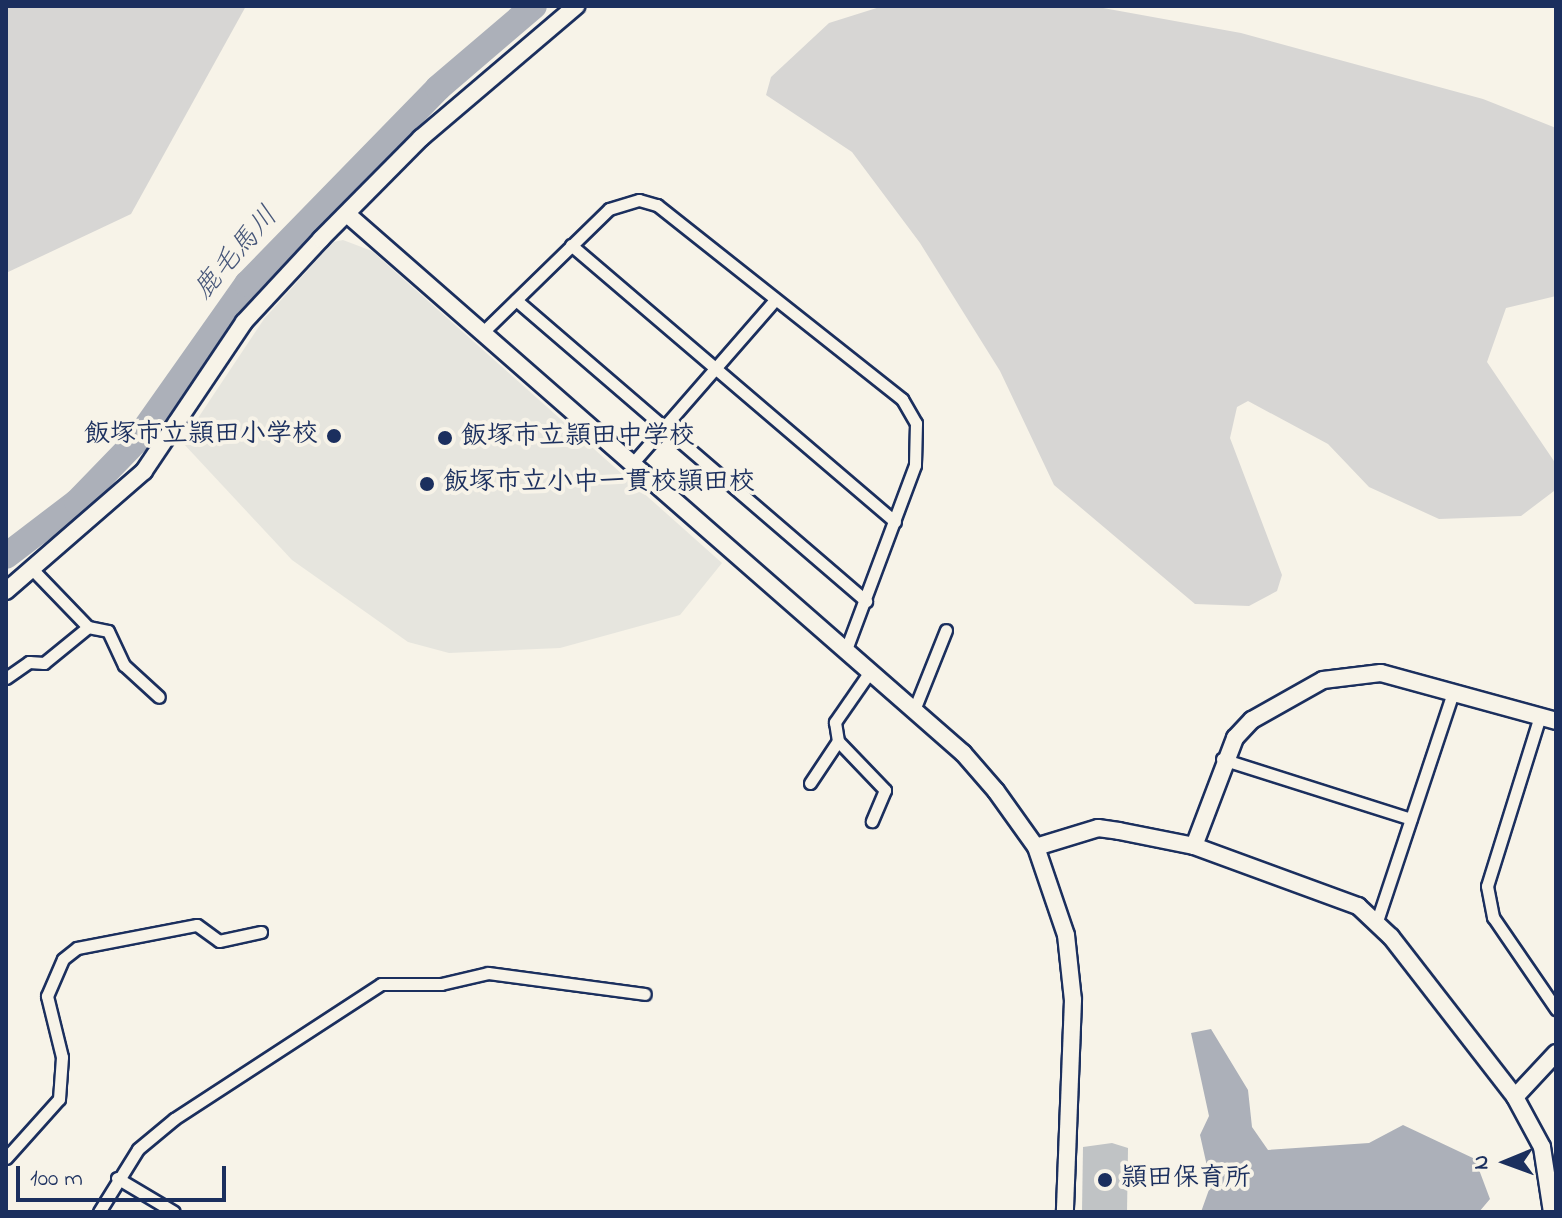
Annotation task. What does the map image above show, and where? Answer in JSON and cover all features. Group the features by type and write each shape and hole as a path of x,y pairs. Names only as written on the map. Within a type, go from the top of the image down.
{"street":[{"path":"6,591 144,471 244,322 421,138 576,6"},
{"path":"483,332 609,209 648,203 775,300 911,413 915,465 845,652"},
{"path":"347,214 977,767 1036,847 1066,935 1073,1000 1065,1212"},
{"path":"571,245 895,522"},
{"path":"516,300 866,601"},
{"path":"631,465 775,300"},
{"path":"33,570 88,627 108,631 124,665 159,697"},
{"path":"6,678 29,662 44,663 88,627"},
{"path":"914,710 946,630"},
{"path":"869,673 835,722 838,741 885,790 872,821"},
{"path":"1194,846 1222,759 1252,720 1323,680 1381,673 1548,719 1487,886 1493,917 1556,1009"},
{"path":"1377,921 1453,692"},
{"path":"810,783 838,741"},
{"path":"1222,759 1411,819"},
{"path":"1036,847 1098,828 1194,846 1330,892 1377,921 1515,1097 1542,1147 1552,1212"},
{"path":"6,1158 59,1099 62,1057 47,996 63,959 77,948 197,925 219,941 261,932"},
{"path":"99,1212 117,1178 174,1119 381,984 500,973 645,994"},
{"path":"1515,1097 1556,1053"},
{"path":"117,1178 174,1212"}],"shaded area":[{"path":"6,6 246,6 131,214 6,273"},
{"path":"883,6 1092,6 1241,33 1483,99 1556,128 1556,296 1506,308 1487,362 1556,464 1554,491 1521,516 1439,519 1369,487 1328,444 1248,401 1237,407 1230,438 1282,575 1277,591 1249,606 1195,604 1054,485 1000,371 920,243 852,152 766,95 771,77 829,23"},
{"name":"飯塚市立小中一貫校頴田校","path":"343,240 372,251 722,563 680,615 560,648 449,653 408,642 292,560 182,442 264,319 333,242"},
{"path":"1211,1029 1248,1090 1252,1127 1268,1150 1369,1143 1403,1125 1475,1159 1490,1199 1479,1212 1201,1212 1211,1184 1200,1135 1209,1116 1191,1033"}],"building":[{"name":"頴田保育所","path":"1112,1143 1128,1148 1127,1212 1082,1212 1083,1147"}],"waterway":[{"name":"鹿毛馬川","path":"6,556 77,502 137,440 247,284 438,88 534,6"}],"place":[{"name":"飯塚市立頴田小学校","path":"334,436"},
{"name":"飯塚市立頴田中学校","path":"445,438"},
{"name":"飯塚市立小中一貫校頴田校","path":"427,484"},
{"name":"頴田保育所","path":"1105,1180"}]}
